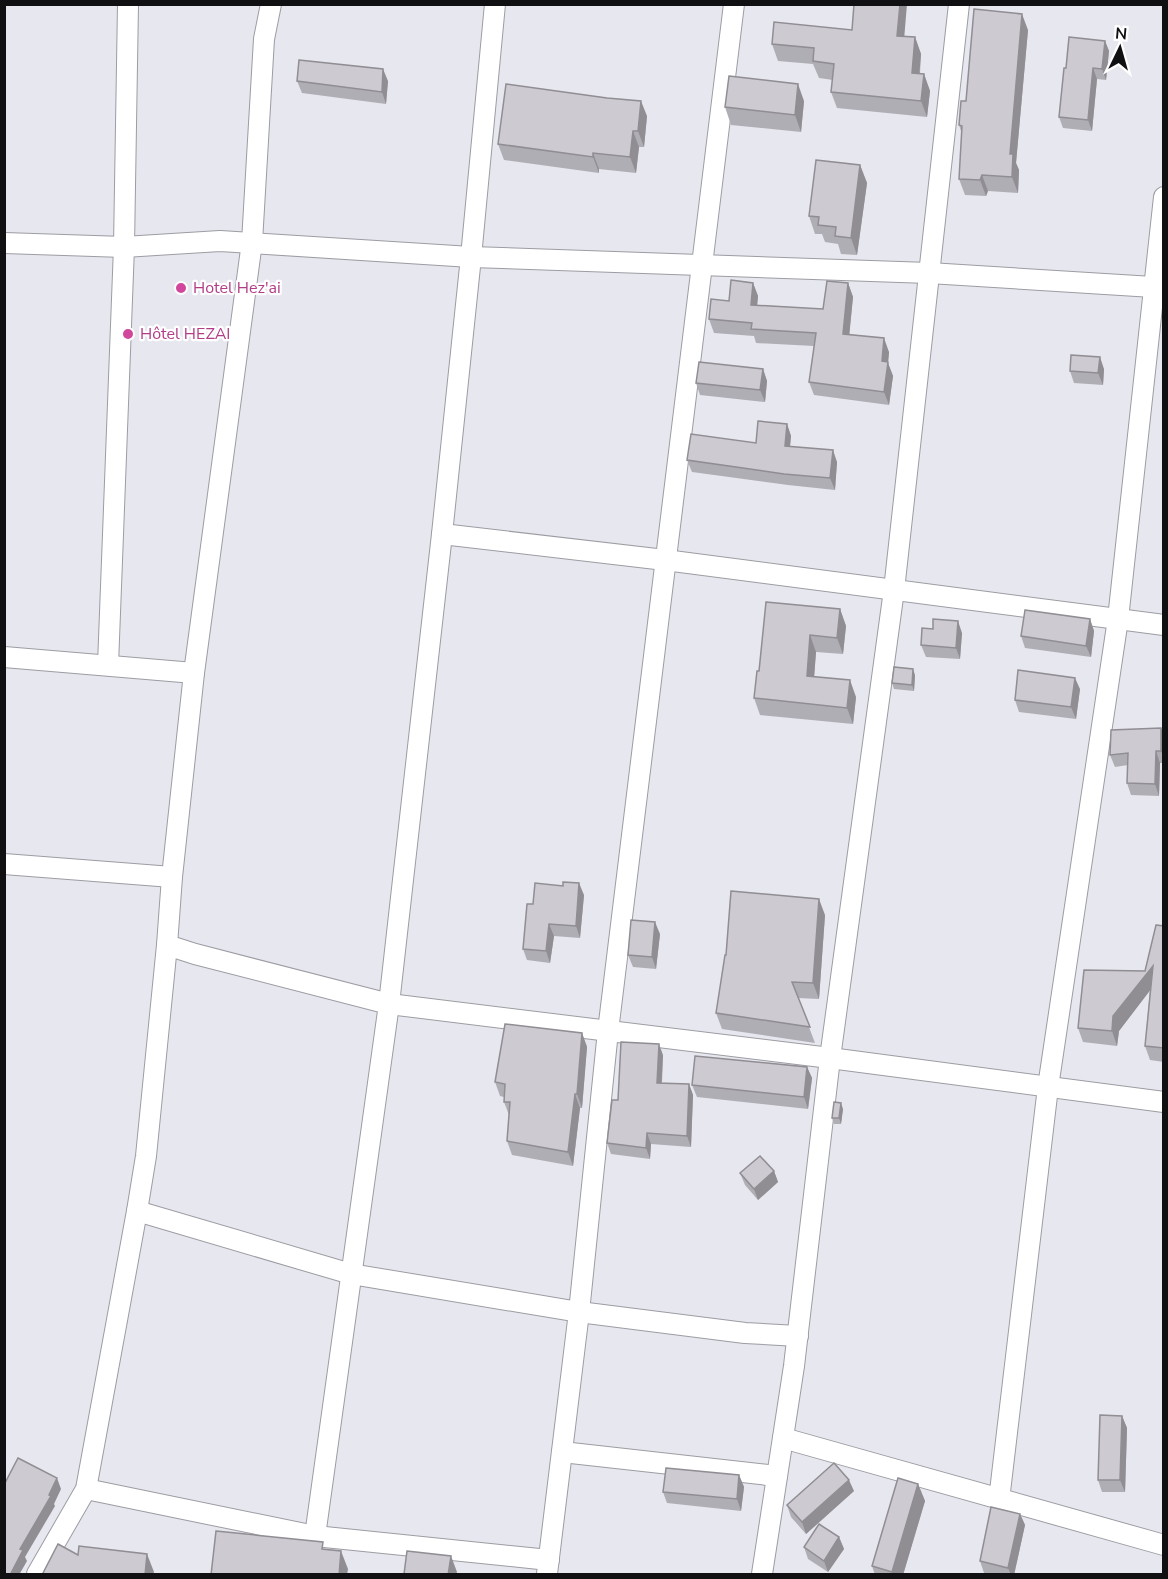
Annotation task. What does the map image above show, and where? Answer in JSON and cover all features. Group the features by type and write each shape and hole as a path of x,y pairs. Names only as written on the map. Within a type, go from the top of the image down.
{"street":[{"path":"108,665 124,248 128,4"},
{"path":"38,1575 86,1490 146,1156 167,945 171,877 194,673 252,242 264,39 271,4"},
{"path":"315,1536 389,1004 442,534 495,4"},
{"path":"86,1490 315,1536 548,1568 579,1312 608,1031 734,4"},
{"path":"762,1575 798,1336 830,1058 894,590 959,4"},
{"path":"999,1500 1048,1087 1118,619 1164,197"},
{"path":"4,243 124,248 187,242 252,242 471,257 928,273 1153,287"},
{"path":"442,534 665,560 1164,625"},
{"path":"4,657 194,673"},
{"path":"4,864 171,877"},
{"path":"167,945 389,1004 1164,1102"},
{"path":"137,1211 351,1274 579,1312 798,1336"},
{"path":"783,1438 1164,1545"},
{"path":"562,1452 777,1476"}],"building":[{"path":"854,4 900,4 897,36 915,37 912,73 924,74 921,101 831,92 834,64 813,61 814,48 772,44 774,22 852,30"},
{"path":"974,9 1022,14 1010,154 1013,154 1012,177 982,175 980,180 959,179 961,101 966,101"},
{"path":"1069,37 1105,41 1102,69 1093,68 1088,120 1059,117"},
{"path":"299,60 383,69 382,92 297,81"},
{"path":"729,76 798,84 795,115 725,107"},
{"path":"506,84 641,101 638,131 633,131 630,157 593,153 593,157 498,144"},
{"path":"816,160 860,165 851,238 835,236 836,227 818,225 819,217 809,216"},
{"path":"731,280 753,283 751,305 823,309 827,281 848,283 843,334 884,338 882,361 888,362 884,392 809,382 816,333 751,329 752,323 709,319 711,299 729,301"},
{"path":"1071,355 1100,357 1098,373 1070,371"},
{"path":"699,362 763,369 760,390 696,383"},
{"path":"758,421 787,424 785,446 833,450 830,478 687,460 691,434 756,443"},
{"path":"766,602 840,609 837,638 810,635 807,676 850,680 847,708 754,698"},
{"path":"1025,610 1090,619 1086,646 1021,636"},
{"path":"933,619 958,621 956,648 921,645 922,628 933,629"},
{"path":"894,667 913,669 912,685 892,683"},
{"path":"1018,670 1075,678 1071,707 1015,700"},
{"path":"1161,728 1161,751 1156,751 1155,784 1127,783 1128,753 1110,755 1111,730"},
{"path":"563,882 579,883 576,926 549,924 546,951 523,949 527,904 533,904 535,883 563,886"},
{"path":"731,891 819,899 813,983 792,982 810,1027 716,1013 726,955"},
{"path":"631,920 655,922 652,957 628,955"},
{"path":"1156,925 1164,926 1164,1048 1145,1046 1153,966 1113,1016 1112,1031 1078,1028 1084,970 1145,971"},
{"path":"505,1024 582,1033 577,1094 575,1094 568,1152 507,1141 510,1102 504,1102 505,1084 495,1082"},
{"path":"621,1042 659,1044 657,1083 689,1084 687,1136 647,1133 646,1148 607,1143 612,1100 618,1100"},
{"path":"695,1056 807,1067 804,1097 692,1085"},
{"path":"834,1102 841,1103 839,1118 832,1118"},
{"path":"760,1156 774,1171 754,1189 740,1173"},
{"path":"1100,1415 1122,1416 1120,1480 1098,1480"},
{"path":"18,1458 57,1478 49,1495 51,1496 20,1549 23,1550 10,1575 4,1575 4,1485"},
{"path":"834,1463 849,1480 802,1522 787,1505"},
{"path":"666,1468 739,1475 737,1499 663,1492"},
{"path":"898,1478 918,1484 892,1572 872,1566"},
{"path":"991,1507 1020,1514 1008,1568 980,1561"},
{"path":"819,1524 839,1537 824,1561 804,1547"},
{"path":"216,1531 323,1542 322,1549 341,1551 339,1575 211,1575"},
{"path":"58,1544 78,1555 79,1546 147,1554 145,1575 42,1575"},
{"path":"407,1551 451,1556 448,1575 404,1574"}],"place":[{"name":"Hotel Hez'ai","path":"181,288"},
{"name":"Hôtel HEZAI","path":"128,334"}]}
